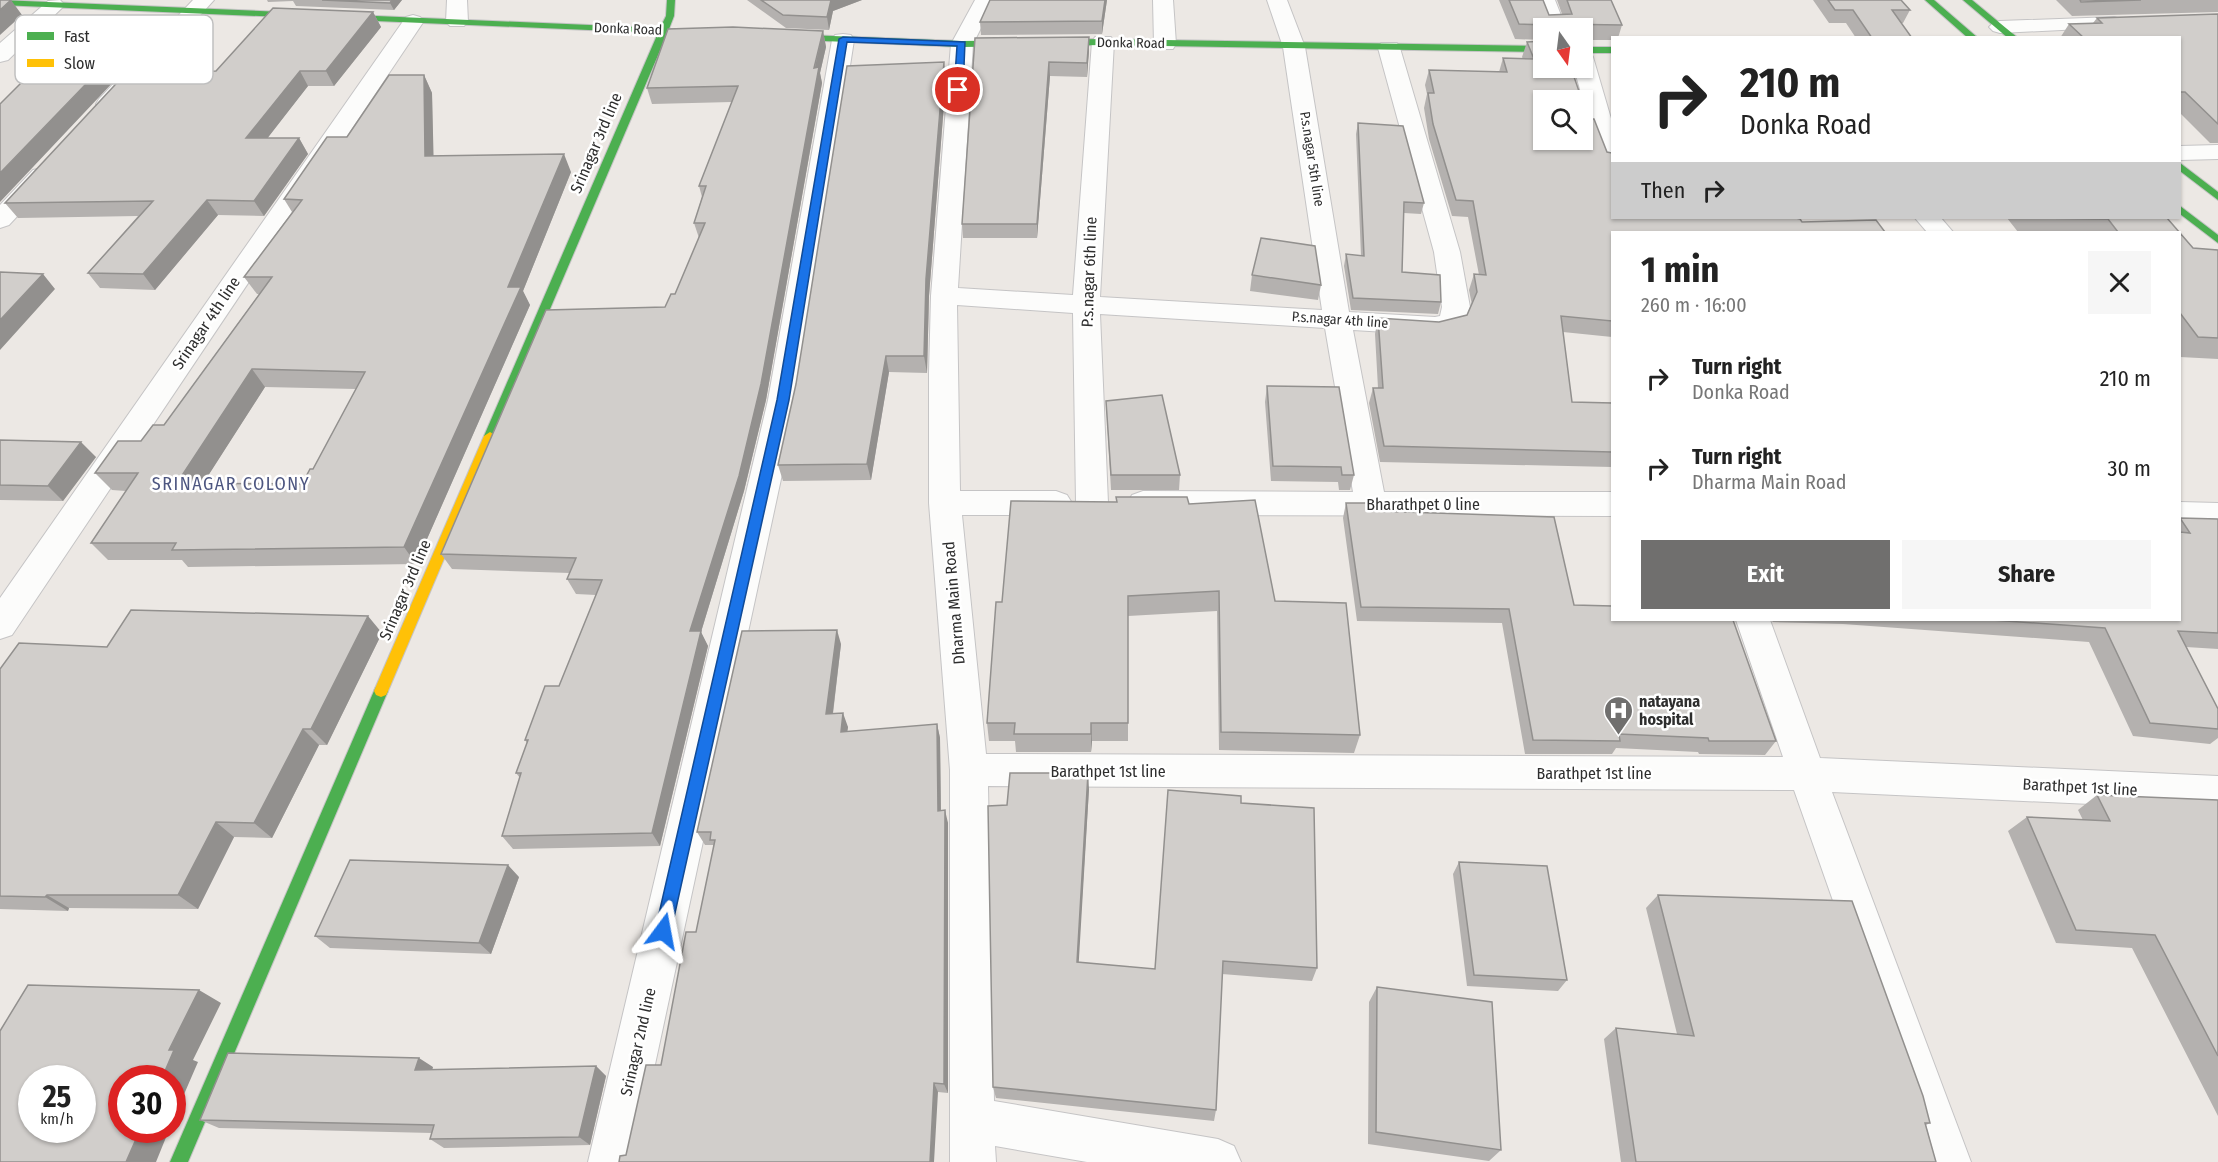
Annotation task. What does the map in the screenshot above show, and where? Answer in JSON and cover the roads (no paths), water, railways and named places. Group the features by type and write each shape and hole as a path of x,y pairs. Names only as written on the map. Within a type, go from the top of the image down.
{"street":[{"path":"457,0 458,22"},
{"name":"Srinagar 3rd line","path":"179,1162 662,30 670,16 671,0"},
{"path":"962,44 985,0"},
{"path":"1163,0 1165,44"},
{"name":"P.s.nagar 5th line","path":"1277,0 1294,46 1337,320 1371,504"},
{"path":"1545,0 1552,18"},
{"path":"1929,0 1972,36"},
{"path":"1967,0 2007,32 2138,23"},
{"name":"Donka Road","path":"0,2 55,5 200,4 413,21 725,34"},
{"path":"44,15 55,5"},
{"name":"Srinagar 4th line","path":"0,625 14,582 413,21"},
{"name":"Donka Road","path":"768,36 962,44 1103,42 1533,49"},
{"name":"Srinagar 2nd line","path":"611,1162 783,400 843,39"},
{"path":"0,55 15,41"},
{"name":"P.s.nagar 6th line","path":"1092,503 1086,305 1103,42"},
{"name":"Dharma Main Road","path":"962,44 944,296 945,503 969,770 973,1141"},
{"name":"P.s.nagar 4th line","path":"944,296 1435,326 1452,322 1456,307 1447,252 1389,48"},
{"path":"1593,50 1611,50"},
{"path":"1588,78 1611,158"},
{"path":"94,119 126,84"},
{"path":"2181,153 2218,152"},
{"path":"0,220 55,161"},
{"path":"2181,167 2218,197"},
{"path":"2181,210 2218,240"},
{"path":"1929,219 1939,231"},
{"name":"Bharathpet 0 line","path":"945,503 1611,504"},
{"path":"2181,514 2218,515"},
{"path":"1753,621 1809,774 1869,951 1947,1162"},
{"name":"Barathpet 1st line","path":"969,770 1809,774 2218,793"},
{"path":"973,1141 1218,1162"}],"place":[{"name":"natayana hospital","path":"1618,736"}],"district":[{"name":"SRINAGAR COLONY","path":"231,484"}]}
